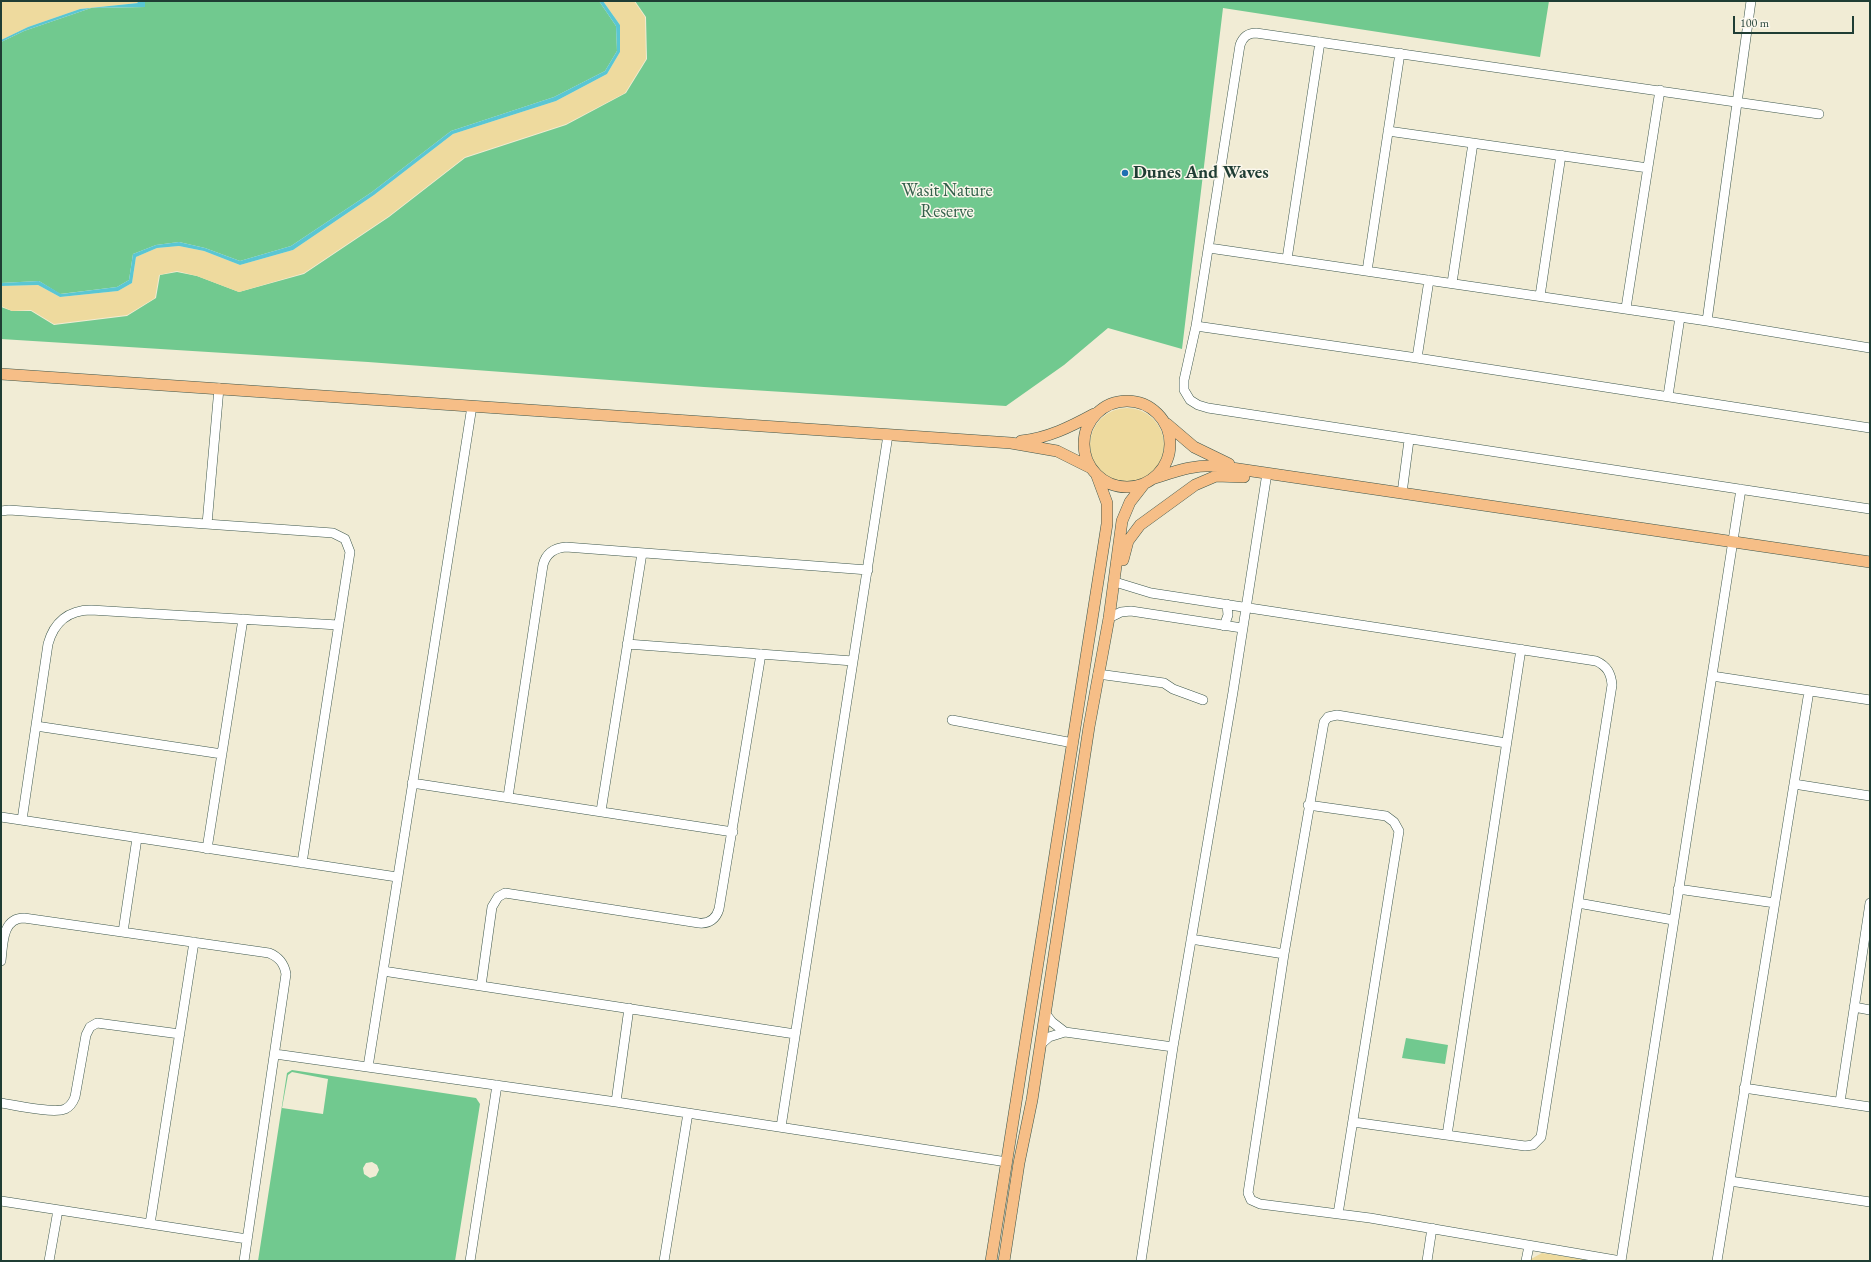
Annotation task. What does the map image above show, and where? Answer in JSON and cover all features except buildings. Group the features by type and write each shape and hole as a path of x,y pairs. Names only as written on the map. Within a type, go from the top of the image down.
{"main road":[{"path":"1,374 1011,443 1057,451 1089,467"},
{"path":"1011,443 1050,436 1096,413 1108,404 1130,400 1151,408 1160,415 1180,437 1198,449 1245,470"},
{"path":"1096,413 1089,422 1084,433 1083,445 1085,456 1089,467 1097,476 1108,483 1119,487 1132,487 1185,468 1201,466 1245,470 1870,562"},
{"path":"1004,1261 1019,1163 1032,1100 1089,727 1109,618 1124,514 1130,502 1163,467 1169,452 1169,436 1164,421"},
{"path":"1115,578 1122,564 1128,541 1136,529 1194,485 1216,476 1250,477 1266,473"},
{"path":"991,1261 1108,517 1105,496 1097,476"},
{"path":"1083,680 1090,683 1087,711 1089,727"}],"street":[{"path":"1707,321 1739,101 1751,1"},
{"path":"1819,114 1739,101 1400,53 1256,33 1247,34 1241,41 1209,248 1196,326 1184,380 1184,390 1190,400 1198,405 1216,409 1409,440 1870,509"},
{"path":"1287,259 1320,42"},
{"path":"1367,271 1400,53"},
{"path":"1626,308 1660,90"},
{"path":"1388,131 1648,168"},
{"path":"1452,283 1473,143"},
{"path":"1540,296 1561,155"},
{"path":"1209,248 1626,308 1870,348"},
{"path":"1417,358 1429,280"},
{"path":"1668,396 1680,317"},
{"path":"1196,326 1417,358 1870,428"},
{"path":"207,524 219,388"},
{"path":"368,1067 472,406"},
{"path":"781,1127 888,435"},
{"path":"1402,492 1409,440"},
{"path":"1141,1261 1173,1047 1246,607 1266,473"},
{"path":"1506,743 1337,715 1326,719 1322,725 1284,954 1248,1193 1251,1200 1260,1204 1432,1228 1621,1261 1741,489"},
{"path":"1,511 9,510 333,532 341,536 347,543 350,552 302,863"},
{"path":"508,797 544,560 551,552 560,547 868,570"},
{"path":"601,811 642,553"},
{"path":"1115,578 1151,593 1521,648 1596,661 1606,668 1611,679 1541,1137 1536,1143 1525,1146 1353,1122"},
{"path":"1224,626 1228,615 1228,604"},
{"path":"22,820 50,636 57,624 69,615 76,612 91,610 338,625"},
{"path":"1109,618 1121,612 1130,611 1242,628"},
{"path":"207,848 243,619"},
{"path":"627,644 853,661"},
{"path":"1447,1135 1521,648"},
{"path":"481,986 492,907 498,897 509,893 699,924 708,922 715,917 719,909 733,832 761,654"},
{"path":"1098,674 1164,683 1172,689 1203,700"},
{"path":"1712,676 1870,700"},
{"path":"1717,1261 1809,691"},
{"path":"952,720 1073,742"},
{"path":"36,726 222,754"},
{"path":"412,783 733,832"},
{"path":"1794,784 1870,796"},
{"path":"1308,805 1386,816 1394,822 1399,831 1338,1214"},
{"path":"1,817 398,878"},
{"path":"123,932 137,838"},
{"path":"1678,889 1775,903"},
{"path":"1578,902 1673,920"},
{"path":"1840,1102 1870,903"},
{"path":"1,961 6,928 12,921 20,918 269,953 279,958 283,963 286,974 244,1261"},
{"path":"1191,939 1284,954"},
{"path":"150,1224 194,942"},
{"path":"383,971 795,1034"},
{"path":"1854,1007 1870,1010"},
{"path":"616,1102 629,1008"},
{"path":"1045,1013 1052,1022 1065,1032"},
{"path":"1,1104 56,1111 66,1109 70,1106 75,1097 86,1035 90,1028 97,1023 180,1034"},
{"path":"1040,1044 1049,1037 1065,1032 1173,1047"},
{"path":"275,1054 616,1102 1007,1162"},
{"path":"470,1261 497,1085"},
{"path":"1744,1088 1870,1107"},
{"path":"664,1261 688,1113"},
{"path":"1730,1180 1870,1202"},
{"path":"1,1201 247,1239"},
{"path":"49,1261 58,1210"},
{"path":"1427,1261 1432,1228"},
{"path":"1526,1261 1529,1246"}],"green space":[{"path":"145,1 599,1 616,26 617,51 605,71 554,97 451,131 372,192 291,246 240,261 205,248 179,242 156,245 133,254 129,280 117,287 60,294 39,281 1,283 1,42 24,31 91,8 145,7"},
{"name":"Wasit Nature Reserve","path":"635,1 1549,1 1540,57 1223,8 1182,349 1108,328 1064,365 1006,406 704,387 368,362 1,339 1,307 12,311 31,311 54,325 127,316 156,298 160,275 177,272 197,276 239,292 304,274 389,217 465,158 566,125 626,93 647,59 646,17"},
{"path":"1406,1038 1448,1045 1445,1064 1402,1058"},
{"path":"292,1070 476,1098 480,1104 455,1261 258,1261 287,1073","holes":["292,1072 328,1079 323,1114 282,1108 288,1075","372,1162 377,1165 379,1170 376,1176 370,1178 364,1174 363,1168 366,1163"]}],"sand":[{"path":"1,1 136,1 138,3 80,9 28,27 1,40"},
{"path":"603,1 634,1 645,17 646,59 625,93 566,124 465,157 389,216 304,273 239,292 197,276 177,271 159,275 155,298 127,315 54,324 31,310 12,311 1,306 1,286 38,285 60,297 118,291 132,283 136,257 157,248 179,246 204,251 240,265 293,250 374,195 453,134 556,101 607,74 620,52 620,25"},
{"path":"1127,408 1141,411 1153,419 1161,431 1164,445 1161,459 1153,471 1141,479 1127,482 1113,479 1101,471 1093,459 1090,445 1093,431 1101,419 1113,411"},
{"path":"1542,1253 1596,1261 1530,1261"}],"water":[{"path":"136,1 145,1 145,7 91,8 24,31 1,42 1,40 28,27 80,9 138,3"},
{"path":"599,1 603,1 620,25 620,52 607,74 556,101 453,134 374,195 293,250 240,265 204,251 179,246 157,248 136,257 132,283 118,291 60,297 38,285 1,286 1,283 39,281 61,294 117,287 129,280 133,254 156,245 179,242 205,248 240,261 291,246 372,192 451,131 554,97 605,71 617,51 616,26"}],"place":[{"name":"Dunes And Waves","path":"1125,173"}]}
